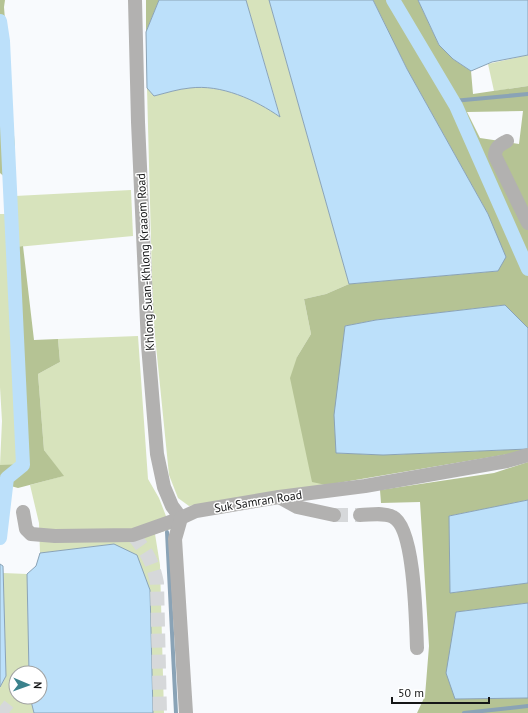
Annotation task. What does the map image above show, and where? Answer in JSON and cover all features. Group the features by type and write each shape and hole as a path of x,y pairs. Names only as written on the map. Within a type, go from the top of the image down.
{"street":[{"name":"Khlong Suan-Khlong Kraaom Road","path":"135,2 138,122 148,337 157,454 164,487 172,506 181,518"},
{"path":"508,140 498,146 495,151 495,156 528,223"},
{"name":"Suk Samran Road","path":"23,512 26,529 31,534 55,536 133,535 181,518 196,511 278,497 365,486 507,461 528,455"},
{"path":"278,497 297,507 334,515"},
{"path":"360,515 394,517 401,525 414,578 417,648"},
{"path":"181,518 175,539 186,713"}],"green space":[{"path":"0,0 5,0 4,7 15,148 15,186 0,173"},
{"path":"146,0 159,0 146,32"},
{"path":"246,0 269,0 349,284 326,294 304,299 311,334 297,357 326,485 189,506 178,498 169,475 153,316 147,88 154,96 190,88 214,88 249,99 280,116"},
{"path":"373,0 418,0 439,45 453,59 471,71 473,94 528,86 528,328 505,305 376,320 345,326 336,453 383,455 528,449 521,452 326,485 312,482 290,378 297,357 311,334 304,299 326,294 349,284 498,271 488,214 407,69","holes":["523,111 519,144 480,138 467,112"]},
{"path":"528,55 528,86 494,91 488,64"},
{"path":"131,190 133,236 17,247 15,196"},
{"path":"0,214 5,214 13,338 17,465 0,465 2,421 0,387"},
{"path":"23,246 34,340 58,339 60,362 38,374 44,450 64,476 18,488 0,483 0,465 27,464 17,247"},
{"path":"138,336 148,479 159,498 171,529 155,534 160,565 164,713 153,713 150,590 114,544 40,553 39,523 30,485 63,476 44,450 38,374 60,362 58,339"},
{"path":"528,462 528,500 449,516 450,593 528,583 528,603 456,612 455,699 528,698 528,713 417,713 425,696 429,646 420,502 381,503 380,490 494,473"},
{"path":"3,573 27,574 29,665 8,665 8,705 32,705 34,713 0,713 0,687 6,676"}],"water":[{"path":"159,0 246,0 280,117 249,99 214,88 202,87 186,89 154,96 147,88 146,32"},
{"path":"269,0 373,0 407,69 488,214 506,257 498,271 349,284"},
{"path":"418,0 528,0 528,55 492,62 471,71 453,59 439,45"},
{"path":"505,305 528,328 528,449 383,455 336,453 334,415 345,326 376,320"},
{"path":"528,500 528,583 450,593 449,516"},
{"path":"114,544 137,555 150,590 153,713 34,713 32,705 48,705 48,665 29,665 27,574 36,566 40,553"},
{"path":"0,564 3,566 6,676 0,687"},
{"path":"528,603 528,698 455,699 446,673 456,612"}],"waterway":[{"path":"393,0 456,106 528,269"},
{"path":"0,21 3,41 23,465 7,478 0,538"},
{"path":"453,101 528,94"},
{"path":"167,532 176,713"},
{"path":"464,713 528,706"}],"tunnel":[{"path":"334,515 360,515"},
{"path":"133,535 149,558 154,569 157,583 160,713"},
{"path":"0,706 9,713"}]}
